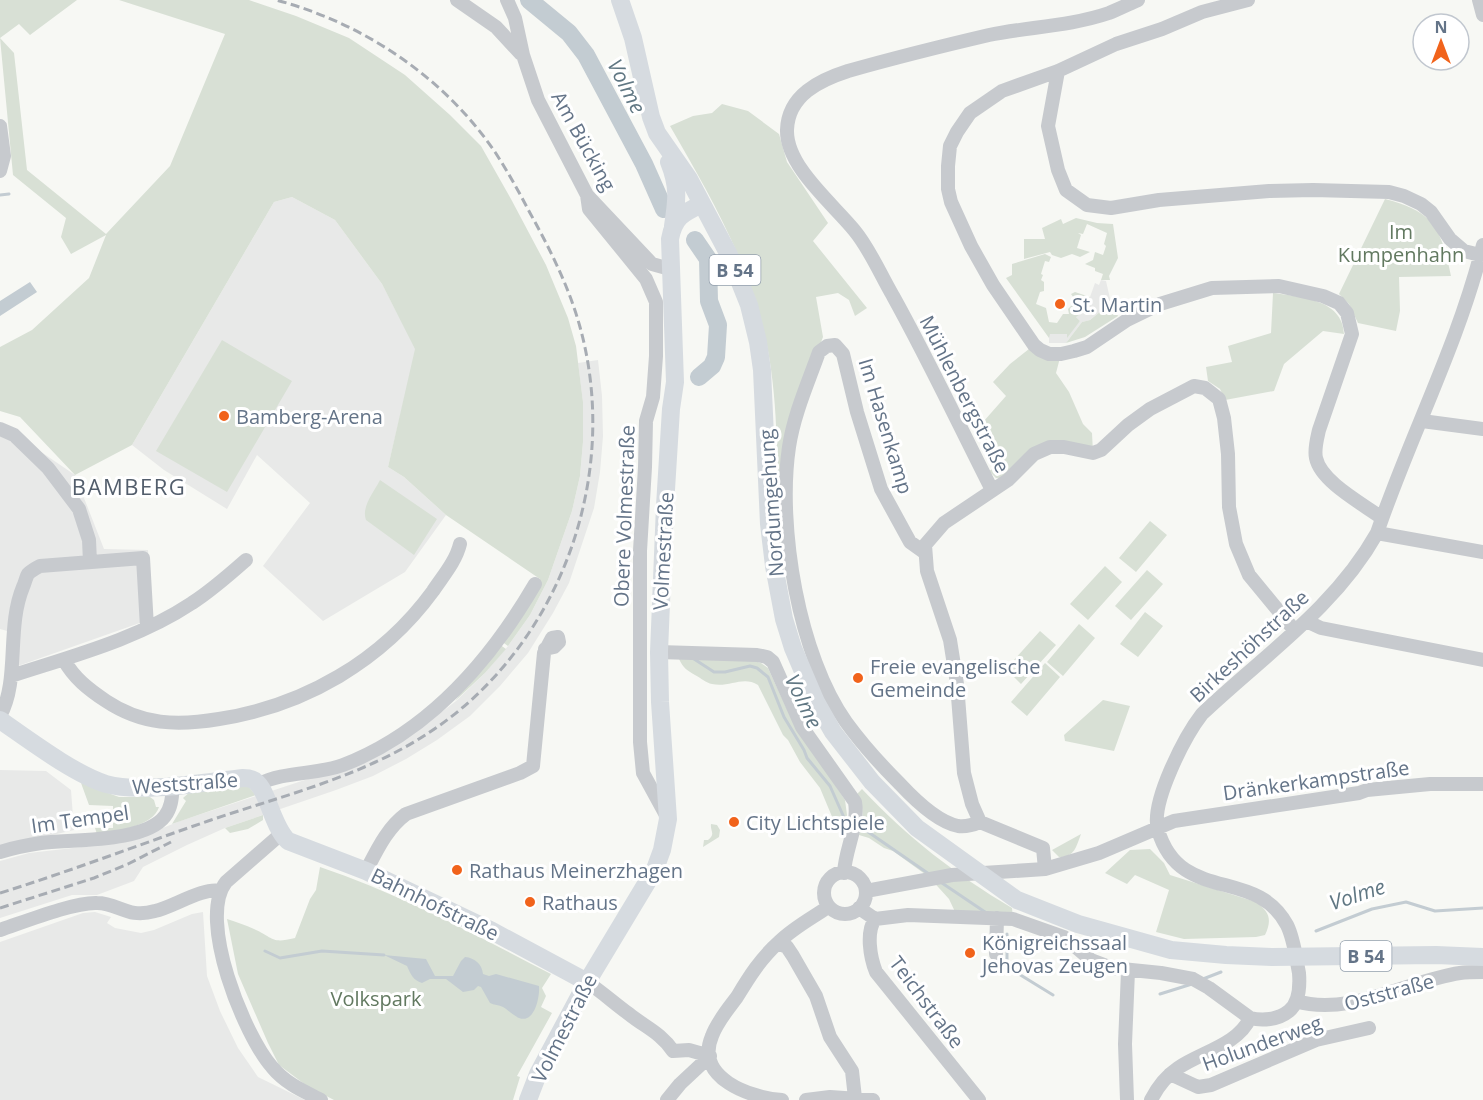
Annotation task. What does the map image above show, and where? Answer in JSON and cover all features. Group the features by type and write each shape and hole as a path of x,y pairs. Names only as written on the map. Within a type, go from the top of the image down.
{"main road":[{"name":"B 54","path":"620,0 633,38 651,117 657,133 689,179 702,204"},
{"name":"Volmestraße","path":"528,1100 542,1065 586,982 655,869 668,819 659,652 671,409 675,382 670,269 677,196 676,182 657,133"},
{"path":"673,226 678,218 702,204"},
{"name":"Nordumgehung","path":"702,204 729,255 749,305 758,342 765,396 769,524 780,602 800,666 816,702 833,732 872,782 917,828 1017,900 1078,924 1171,950 1252,957 1296,957"},
{"name":"Weststraße","path":"0,718 56,757 105,783 130,788 250,779 259,784 281,834"},
{"name":"Bahnhofstraße","path":"281,834 297,845 366,871 492,931 586,982"},
{"name":"Oststraße","path":"1296,957 1436,955 1483,957"}],"street":[{"path":"457,0 496,27 523,55"},
{"name":"Am Bücking","path":"507,0 538,100 587,195 652,264 670,269"},
{"name":"Mühlenbergstraße","path":"1138,0 1108,13 990,35 824,80 804,92 795,104 787,129 790,147 796,161 821,194 854,230 867,249 919,343 992,490 1008,480 1034,453 1050,447 1064,447 1093,453 1101,450 1110,440 1150,409 1194,386 1204,388 1219,399 1224,418 1228,454 1229,507 1236,544 1249,575 1295,631"},
{"path":"1248,0 1202,12 1162,29 1116,44 1058,71 1002,91 970,113 957,132 951,146 948,166 948,189 951,202 993,285 1026,334 1040,350 1061,354 1087,347 1124,322 1160,304 1212,288 1279,286 1323,296 1339,303 1347,313 1352,334 1319,430 1316,442 1317,460 1320,468 1332,482 1382,518"},
{"path":"1479,0 1483,15"},
{"name":"Birkeshöhstraße","path":"1058,71 1048,126 1058,170 1066,189 1087,205 1111,208 1159,200 1269,191 1389,192 1420,204 1431,213 1450,239 1464,251 1482,250 1450,349 1377,533 1367,551 1347,578 1306,621 1217,699 1189,731 1160,799 1157,828"},
{"path":"0,126 4,156 0,171"},
{"name":"Obere Volmestraße","path":"587,195 589,209 646,279 657,302 656,356 653,397 646,421 639,551 640,742 644,773 668,819"},
{"name":"Im Hasenkamp","path":"924,552 910,542 881,489 857,412 843,354 835,345 827,346 819,352 796,416 789,448 786,507 795,588 816,663 846,722 891,775 917,801 946,821 958,826 980,822"},
{"path":"1422,421 1483,429"},
{"path":"0,429 14,435 48,468 79,510 89,540 90,562"},
{"path":"992,490 944,523 925,545 924,552 927,571 950,640 957,684 964,773 972,804 980,822 1043,848 1040,870"},
{"path":"1377,533 1483,552"},
{"path":"64,660 70,671 87,687 120,711 136,718 177,723 209,721 254,713 305,694 337,677 370,655 408,621 424,602 456,557 460,544"},
{"path":"0,718 6,704 11,676 14,622 20,595 28,574 40,566 143,558 147,627"},
{"path":"11,676 64,660 147,627 191,604 246,560"},
{"path":"259,784 273,778 333,768 356,760 382,747 422,720 455,693 472,675 514,621 536,584"},
{"path":"1306,621 1321,628 1483,660"},
{"path":"366,871 385,837 397,821 406,814 500,781 533,766 541,669 545,649"},
{"path":"659,652 758,655 771,660 802,726 855,802 856,813 844,873"},
{"name":"Dränkerkampstraße","path":"1157,828 1174,821 1359,793 1366,790 1430,784 1483,784"},
{"name":"Im Tempel","path":"0,852 41,843 109,838 143,830 165,817 171,803 173,785"},
{"path":"860,908 875,919 908,915 1005,917 1064,937 1091,960 1112,968 1193,979 1250,1018 1261,1020 1278,1017 1293,1008 1296,1001 1299,980 1296,957 1288,927 1270,903 1251,893 1191,874 1174,862 1157,828 1099,853 1040,870 952,875 866,891"},
{"path":"281,834 226,882 220,891 217,907 223,956 232,990 246,1026 266,1059 284,1079 321,1100"},
{"path":"844,873 854,874 859,878 866,891 860,908 853,913 845,914 832,910 824,898 825,886 832,877 844,873"},
{"path":"0,930 85,904 104,903 124,911 141,914 167,908 210,890 220,891"},
{"path":"782,1100 755,1098 724,1080 718,1074 710,1056 711,1036 756,967 778,943 828,907"},
{"path":"996,954 1005,917"},
{"name":"Teichstraße","path":"875,919 870,929 871,959 876,972 979,1100"},
{"path":"778,943 786,947 793,956 816,996 830,1037 852,1071 855,1098"},
{"path":"1127,1100 1125,1044 1128,971"},
{"name":"Oststraße","path":"1296,1001 1313,1006 1336,1006 1460,973 1483,972"},
{"path":"586,982 664,1038 673,1051 689,1050 710,1056"},
{"path":"1151,1100 1158,1087 1176,1069 1239,1035 1250,1018"},
{"name":"Holunderweg","path":"1170,1074 1197,1087 1211,1085 1316,1041 1369,1028"},
{"path":"667,1100 680,1084 710,1056"},
{"path":"806,1100 830,1097 873,1100"}],"shaded area":[{"path":"292,197 335,220 382,284 416,349 388,467 404,477 446,515 405,572 323,621 263,566 310,503 257,455 227,509 164,470 132,445 274,202"},
{"path":"1101,280 1106,281 1111,303 1090,320 1082,322 1066,343 1049,343 1049,334 1067,334 1080,321 1076,317 1082,305 1090,297 1095,283 1099,285"},
{"path":"30,282 37,292 0,316 0,301"},
{"path":"598,360 603,436 600,472 594,508 569,583 528,653 470,716 437,740 373,776 225,828 143,867 134,881 97,895 72,895 0,918 0,861 29,853 108,844 143,836 180,821 332,771 426,724 456,701 485,673 508,646 530,615 548,580 572,511 580,476 583,402 578,363"},
{"path":"0,435 28,443 75,475 104,549 148,550 151,619 18,666 18,634 0,629"},
{"path":"0,770 46,771 71,790 74,830 0,847"},
{"path":"95,912 111,917 107,923 115,928 141,933 203,912 207,976 220,1011 238,1048 258,1077 305,1100 0,1100 0,942 83,913"},
{"path":"384,955 426,959 435,976 453,976 461,961 465,957 469,958 480,964 483,974 489,976 496,974 539,986 539,996 533,1013 524,1019 519,1018 503,1007 490,1003 481,987 463,992 446,979 430,979 422,983 413,977 407,966"}],"green space":[{"path":"0,0 77,0 30,35 19,24 0,38"},
{"path":"119,0 249,0 296,16 349,38 405,75 481,146 546,265 568,318 576,346 583,402 580,476 572,511 548,580 530,615 508,646 501,641 540,579 446,515 404,477 388,467 415,349 382,284 335,220 292,197 274,202 132,445 75,475 20,417 0,411 0,347 32,330 89,278 106,235 71,254 61,237 66,218 13,175 0,38 14,53 27,170 106,234 170,166 225,34"},
{"path":"722,104 748,111 779,134 787,162 828,223 813,241 867,308 855,316 849,300 838,293 816,297 823,337 791,422 778,520 773,383 764,329 748,280 729,234 670,126 693,116 712,113"},
{"name":"Im Kumpenhahn","path":"1385,199 1415,210 1433,225 1444,246 1451,276 1399,277 1400,311 1396,331 1358,323 1349,304 1339,294"},
{"path":"1076,218 1113,224 1118,258 1109,276 1110,280 1101,280 1103,274 1085,264 1093,260 1095,252 1103,255 1107,233 1087,224 1083,234 1078,233 1081,235 1077,248 1090,252 1080,257 1072,254 1061,258 1050,252 1024,259 1024,239 1045,239 1042,228 1061,219 1063,224"},
{"path":"1045,254 1051,257 1049,262 1045,261 1041,274 1044,291 1040,292 1036,304 1046,308 1049,322 1057,323 1063,314 1069,314 1068,309 1076,301 1071,294 1075,292 1090,297 1083,305 1083,312 1076,317 1080,321 1067,338 1067,334 1050,334 1049,338 1006,278 1012,275 1012,264"},
{"path":"1273,293 1307,299 1328,307 1342,322 1344,334 1323,331 1284,364 1274,391 1225,400 1220,389 1208,381 1206,367 1232,362 1228,346 1271,333"},
{"path":"1111,303 1118,316 1085,337 1066,343 1082,322 1090,320"},
{"name":"Bamberg-Arena","path":"222,340 292,381 227,492 156,451"},
{"path":"1034,345 1061,354 1056,373 1069,392 1083,424 1092,433 1093,453 1050,447 1008,480 996,478 989,471 996,467 976,430 1006,396 993,382 1010,364"},
{"path":"380,480 437,519 414,555 366,520 365,510"},
{"path":"1150,521 1167,535 1136,572 1119,558"},
{"path":"1105,566 1122,582 1088,620 1070,604"},
{"path":"1147,570 1163,584 1131,620 1115,606"},
{"path":"1145,612 1163,626 1138,657 1120,644"},
{"path":"1079,624 1095,638 1063,676 1047,662"},
{"path":"1040,631 1056,645 1021,684 1006,669"},
{"path":"499,644 506,649 485,673 455,701"},
{"path":"679,659 751,660 768,668 791,718 845,800 847,815 844,830 833,819 820,788 783,735 758,685 747,681 718,685 706,682 688,671"},
{"path":"1045,663 1060,677 1027,716 1011,702"},
{"path":"1103,700 1130,706 1114,751 1065,741 1064,735"},
{"path":"81,783 119,797 150,797 154,800 156,807 159,807 155,814 141,824 97,834 95,828 113,828 113,806 89,805"},
{"path":"247,785 256,795 172,824 186,801 183,798 191,791"},
{"path":"862,789 933,854 1012,908 1013,919 957,916 949,899 929,877 893,851 859,835 863,814 856,795"},
{"path":"263,815 263,820 248,829 230,833 225,828"},
{"path":"711,824 717,825 720,830 719,837 703,847 704,840 712,836"},
{"path":"1081,834 1072,853 1059,857 1052,850"},
{"path":"1150,849 1164,863 1170,875 1256,902 1267,913 1269,925 1265,935 1184,939 1156,932 1169,890 1135,875 1127,884 1105,873 1130,850"},
{"name":"Volkspark","path":"320,867 409,902 551,974 542,988 546,996 541,1007 552,1013 517,1076 520,1077 513,1100 334,1100 307,1086 279,1065 238,974 227,919 273,939 295,938 310,899 316,890"}],"waterway":[{"name":"Volme","path":"529,0 569,33 586,55 644,164 664,209"},
{"path":"0,195 9,194"},
{"name":"Volme","path":"695,240 708,259 709,301 718,325 716,357 712,366 699,377"},
{"name":"Volme","path":"691,657 714,672 725,672 750,666 757,668 768,677 784,717 807,758 830,786 846,822"},
{"name":"Volme","path":"861,827 929,874"},
{"name":"Volme","path":"939,881 985,912"},
{"name":"Volme","path":"1316,931 1372,909 1406,902 1435,911 1483,908"},
{"name":"Volme","path":"1007,934 1009,968 1053,995"},
{"path":"265,951 280,958 322,951 384,955"},
{"name":"Volme","path":"1203,979 1221,972"},
{"name":"Volme","path":"1160,994 1192,984"}],"railway":[{"path":"0,893 313,787 379,761 410,744 440,725 469,702 505,665 535,623 559,578 577,530 588,480 593,429 590,378 580,327 565,283 513,182 475,125 452,100 399,56 340,23 276,0"},
{"path":"0,908 94,878 171,842"}],"place":[{"name":"St. Martin","path":"1060,304"},
{"name":"Bamberg-Arena","path":"224,416"},
{"name":"Freie evangelische Gemeinde","path":"858,678"},
{"name":"City Lichtspiele","path":"734,822"},
{"name":"Rathaus Meinerzhagen","path":"457,870"},
{"name":"Rathaus","path":"530,902"},
{"name":"Königreichssaal Jehovas Zeugen","path":"970,953"}],"district":[{"name":"BAMBERG","path":"129,486"}]}
